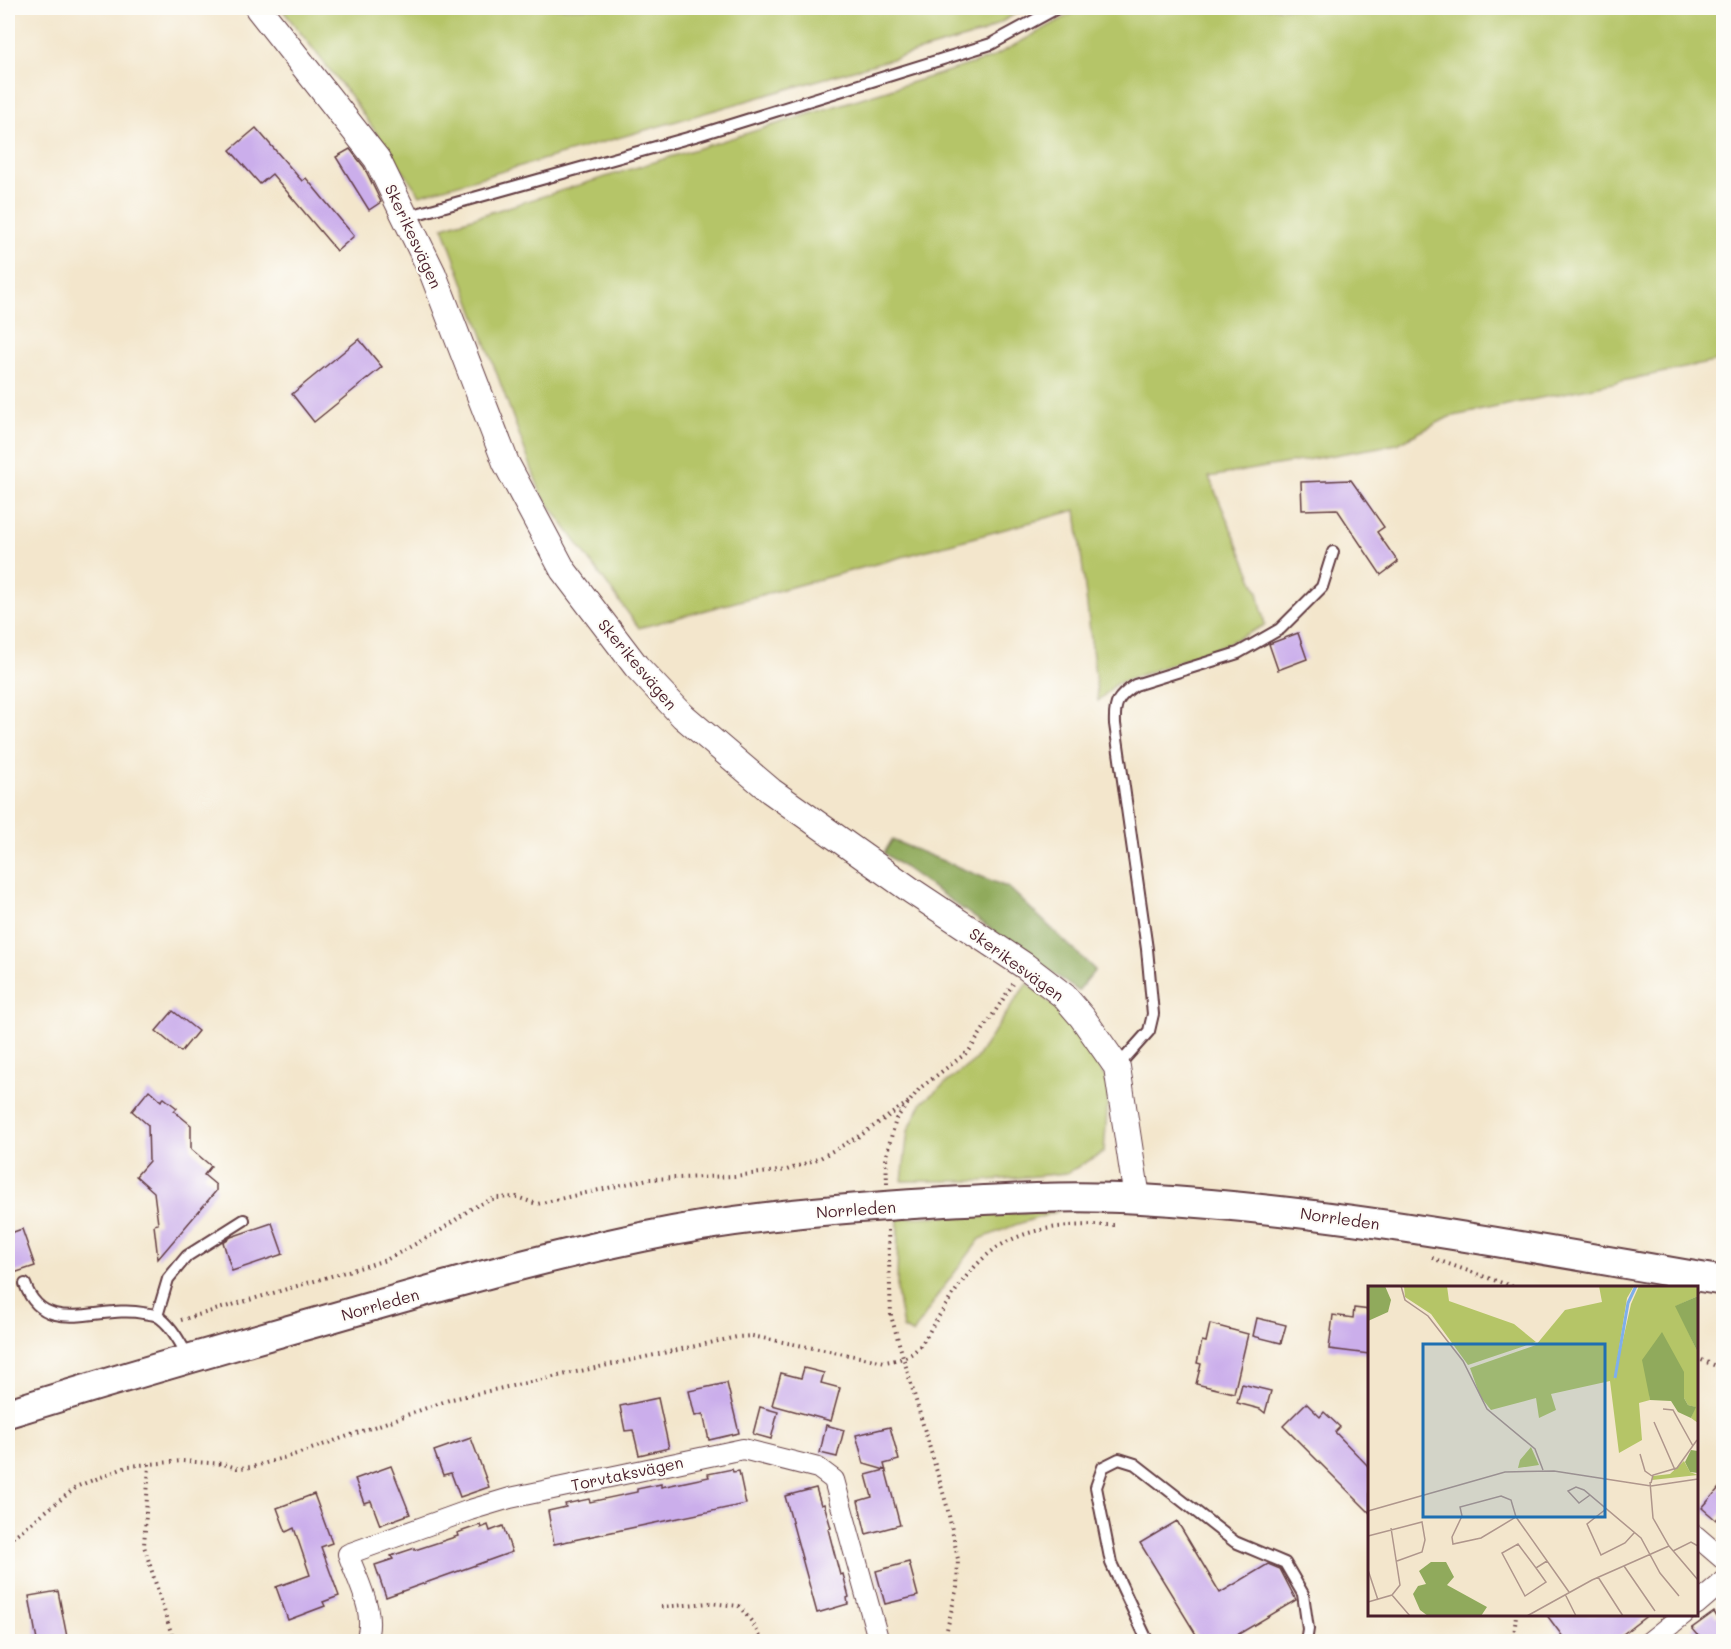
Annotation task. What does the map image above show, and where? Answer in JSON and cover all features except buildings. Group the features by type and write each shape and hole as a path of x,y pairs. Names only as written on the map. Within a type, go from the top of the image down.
{"main road":[{"name":"Norrleden","path":"8,1413 525,1263 646,1236 730,1221 811,1212 1014,1198 1137,1198 1324,1215 1724,1281"}],"street":[{"name":"Skerikesvägen","path":"258,8 377,159 433,274 506,463 563,570 636,666 683,716 771,791 912,891 1025,966 1064,996 1082,1017 1117,1067 1137,1198"},
{"name":"Torvtaksvägen","path":"365,1641 370,1632 369,1614 348,1554 510,1498 743,1449 818,1468 834,1480 879,1641"},
{"path":"1698,1538 1724,1560"},
{"path":"1698,1603 1724,1581"},
{"path":"1649,1641 1681,1616"}],"lane":[{"path":"406,217 695,136 992,44 1057,8"},
{"path":"1117,1067 1149,1031 1153,1014 1147,949 1114,707 1121,695 1135,685 1238,653 1280,629 1322,586 1333,552"},
{"path":"157,1316 168,1279 187,1256 244,1220"},
{"path":"25,1284 30,1298 37,1306 63,1317 128,1311 157,1316 172,1331 189,1359"},
{"path":"1148,1641 1111,1563 1096,1487 1103,1467 1119,1459 1135,1464 1234,1542 1285,1563 1303,1593 1308,1629 1306,1641"}],"path":[{"path":"887,1188 886,1156 896,1119 920,1088 969,1051 1025,966"},
{"path":"166,1325 386,1260 441,1230 472,1208 495,1198 517,1197 537,1204 648,1179 734,1176 787,1170 820,1158 861,1135 910,1101"},
{"path":"887,1221 891,1316 947,1506 958,1559 957,1587 944,1641"},
{"path":"8,1541 78,1486 129,1466 182,1461 223,1464 237,1468 252,1467 300,1453 452,1400 737,1337 752,1336 885,1362 905,1358 918,1348 971,1269 1000,1246 1031,1232 1053,1227 1123,1225"},
{"path":"1426,1256 1513,1286"},
{"path":"1698,1359 1724,1369"},
{"path":"149,1464 144,1546 174,1641"},
{"path":"661,1608 709,1603 739,1606 763,1641"},
{"path":"1516,1616 1514,1638 1516,1641"}],"green space":[{"path":"281,8 1026,8 982,33 420,195 351,97"},
{"path":"1079,8 1723,8 1723,360 1449,417 1397,444 1209,477 1258,592 1265,625 1226,644 1116,684 1098,701 1076,510 639,628 541,494 443,227 991,58"},
{"path":"892,840 1009,888 1095,970 1078,991 884,853"},
{"path":"1027,983 1075,1024 1109,1085 1104,1152 1067,1173 982,1181 902,1181 908,1131 922,1102 975,1060"},
{"path":"1059,1211 980,1239 940,1292 913,1334 903,1328 897,1291 898,1218"}]}
